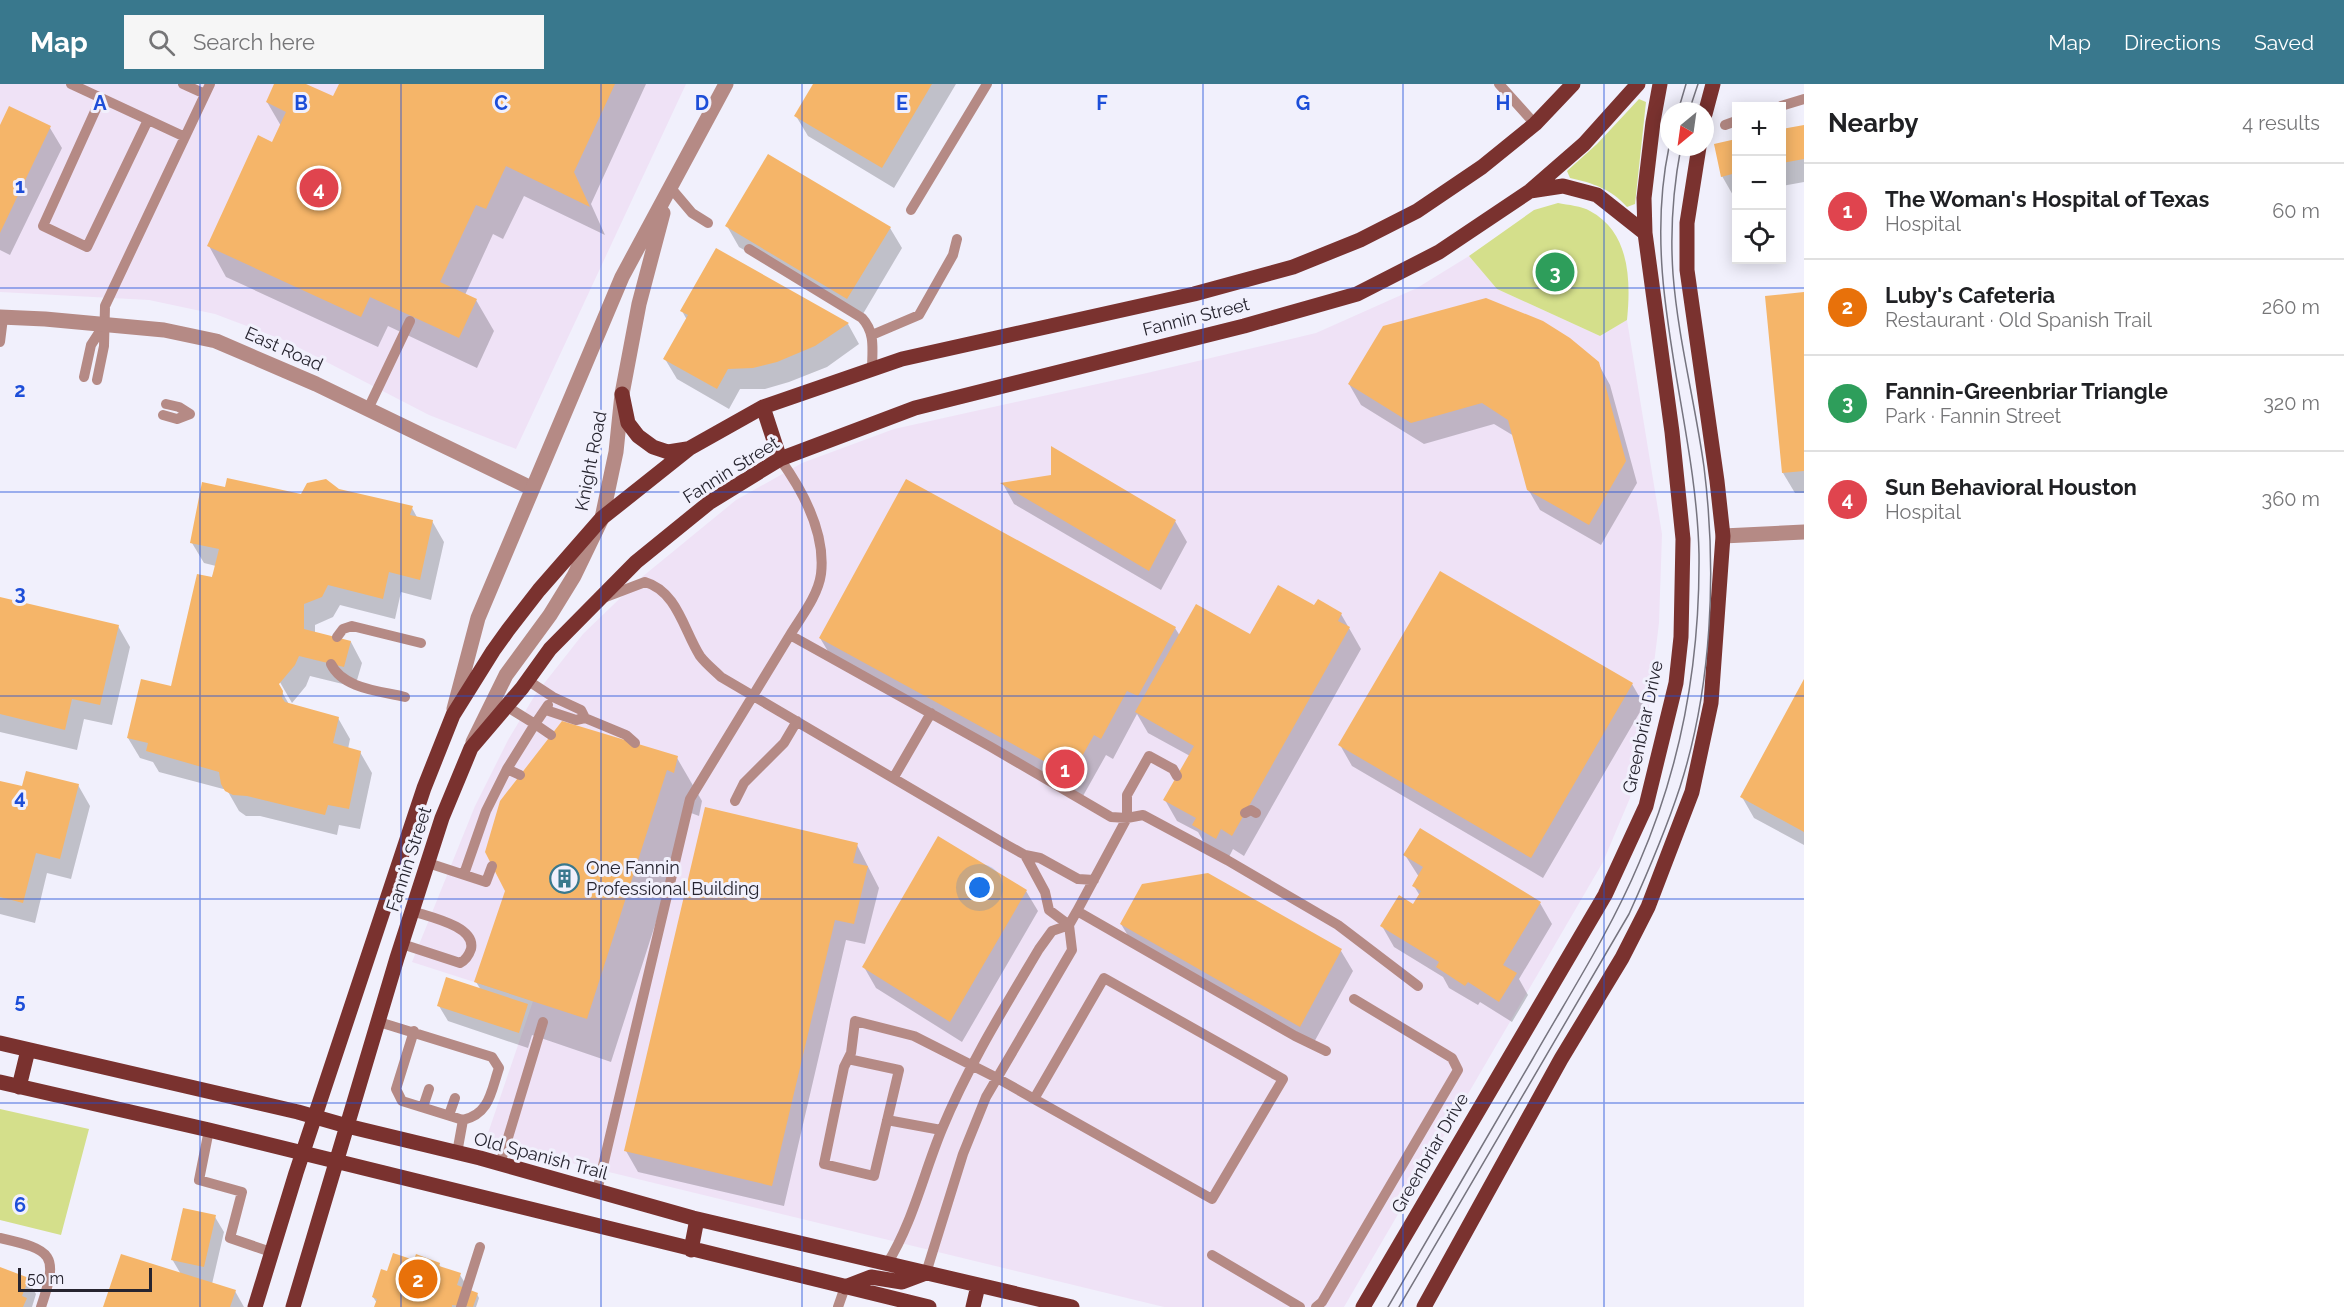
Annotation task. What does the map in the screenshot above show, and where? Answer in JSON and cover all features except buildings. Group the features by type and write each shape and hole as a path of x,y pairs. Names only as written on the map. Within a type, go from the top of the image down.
{"main road":[{"name":"Fannin Street","path":"255,1307 270,1252 424,788 453,715 508,630 539,590 602,518 690,448 763,407 902,360 1194,294 1293,267 1360,240 1417,211 1482,167 1535,124 1573,84"},
{"name":"Fannin Street","path":"293,1307 412,911 471,748 528,680 550,649 636,562 710,502 780,459 915,408 1244,326 1356,294 1439,252 1530,191 1584,144 1638,84"},
{"name":"Greenbriar Drive","path":"1363,1307 1605,895 1646,806 1676,683 1681,637 1683,539 1672,432 1645,233 1644,198 1660,84"},
{"path":"1708,102 1713,84"},
{"path":"1424,1307 1561,1059 1622,958 1648,907 1692,792 1711,703 1723,536 1687,270 1687,223 1698,156"},
{"path":"1530,191 1563,186 1597,195 1645,233"},
{"path":"622,394 628,423 638,436 653,447 668,452 690,448"},
{"path":"763,407 780,459"},
{"path":"406,843 430,856"},
{"name":"Old Spanish Trail","path":"0,1043 315,1116 500,1164 697,1219 1072,1307"},
{"path":"19,1087 28,1050"},
{"path":"0,1082 209,1130 929,1307"},
{"path":"691,1250 697,1219"},
{"path":"845,1287 871,1277 902,1282 926,1273"},
{"path":"973,1307 978,1286"}],"street":[{"name":"Knight Road","path":"453,715 478,618 622,277 726,84"},
{"name":"Knight Road","path":"471,748 506,675 550,615 574,576 602,518 616,452 622,394 639,304 670,187"},
{"name":"East Road","path":"1,318 164,330 216,341 316,384 531,488"},
{"path":"1723,536 1804,532"}],"lane":[{"path":"71,84 184,137"},
{"path":"97,380 104,346 105,306 207,89 183,84"},
{"path":"911,210 987,84"},
{"path":"1499,84 1535,124"},
{"path":"101,98 43,226 87,247 148,120"},
{"path":"1786,104 1804,99"},
{"path":"1725,125 1732,123"},
{"path":"670,187 692,213 708,224"},
{"path":"872,334 919,315 953,255 957,239"},
{"path":"749,249 854,312 869,326 872,334 872,369"},
{"path":"0,342 1,318"},
{"path":"368,410 410,321"},
{"path":"84,377 91,345 104,325"},
{"path":"163,416 177,419 190,414 179,407 166,404"},
{"path":"597,1191 690,799 812,598 820,574 819,540 803,492 780,459"},
{"path":"598,601 645,582 651,584 668,595 701,658 721,676 1025,855 1040,858 1078,879 1094,880"},
{"path":"338,637 343,628 352,627 421,643"},
{"path":"790,635 1111,816 1126,818 1143,815 1227,860 1338,925 1418,986"},
{"path":"331,664 335,673 354,684 405,697"},
{"path":"528,680 553,697 581,710 585,718"},
{"path":"464,874 486,811 507,769 553,697"},
{"path":"506,706 551,735"},
{"path":"546,710 576,720 585,718 626,735 635,743"},
{"path":"894,777 931,713"},
{"path":"735,801 744,783 784,743 796,721"},
{"path":"926,1273 963,1154 986,1097 1072,950 1069,925 1126,818 1127,795 1149,756 1177,772"},
{"path":"507,769 520,776"},
{"path":"1025,855 1046,892 1049,910 1069,925"},
{"path":"430,856 464,874 486,882 492,866"},
{"path":"402,944 460,963 465,961 472,947 472,941 464,930 412,911"},
{"path":"1077,911 1326,1052"},
{"path":"887,1264 903,1239 941,1130 991,1029 1052,931 1069,925"},
{"path":"848,1059 899,1070 874,1176 824,1164 844,1067 848,1059 851,1053 855,1022 914,1036 997,1078 1034,1099 1212,1199 1283,1079 1104,978 1034,1099"},
{"path":"1316,1307 1328,1293 1458,1070 1452,1058 1354,999"},
{"path":"379,1022 414,1031 492,1057 499,1068 485,1109 475,1117 463,1120 402,1101 396,1089 414,1031"},
{"path":"500,1164 543,1022"},
{"path":"440,1053 444,1041"},
{"path":"466,1061 470,1050"},
{"path":"423,1107 429,1089"},
{"path":"449,1115 455,1098"},
{"path":"457,1153 463,1120"},
{"path":"887,1120 941,1130"},
{"path":"209,1130 198,1180 242,1192 230,1238 270,1252"},
{"path":"0,1238 30,1244 48,1256 51,1278 41,1307"},
{"path":"461,1307 480,1247"},
{"path":"1212,1256 1300,1307"},
{"path":"838,1307 845,1287"}],"shaded area":[{"path":"0,84 686,84 516,449 429,415 286,341 215,314 149,300 0,292"},
{"path":"1469,256 1497,289 1600,336 1627,320 1662,534 1659,623 1648,713 1630,798 1603,862 1344,1307 1164,1307 485,1142 533,1001 412,962 475,806 508,740 535,695 583,634 642,577 736,500 802,463 894,429 1316,333 1417,288"}],"green space":[{"path":"1639,99 1646,102 1635,204 1627,207 1615,196 1601,188 1570,178 1567,171 1597,144"},
{"path":"1558,203 1587,209 1603,220 1613,231 1625,259 1629,289 1627,320 1600,336 1497,289 1469,256 1534,210"},
{"path":"0,1109 89,1129 61,1235 0,1220"}],"tram line":[{"path":"1681,102 1686,84"},
{"path":"1692,102 1698,84"},
{"path":"1388,1307 1602,939 1628,889 1654,826 1677,750 1692,673 1699,554 1696,503 1672,351 1661,250 1662,198 1668,156"},
{"path":"1399,1307 1629,914 1669,819 1691,749 1705,669 1711,588 1704,467 1675,298 1673,274 1673,210 1680,156"}],"place":[{"name":"Sun Behavioral Houston","path":"319,188"},
{"name":"Fannin-Greenbriar Triangle","path":"1555,272"},
{"name":"The Woman's Hospital of Texas","path":"1065,769"},
{"name":"One Fannin Professional Building","path":"565,878"},
{"name":"Luby's Cafeteria","path":"418,1279"}]}
